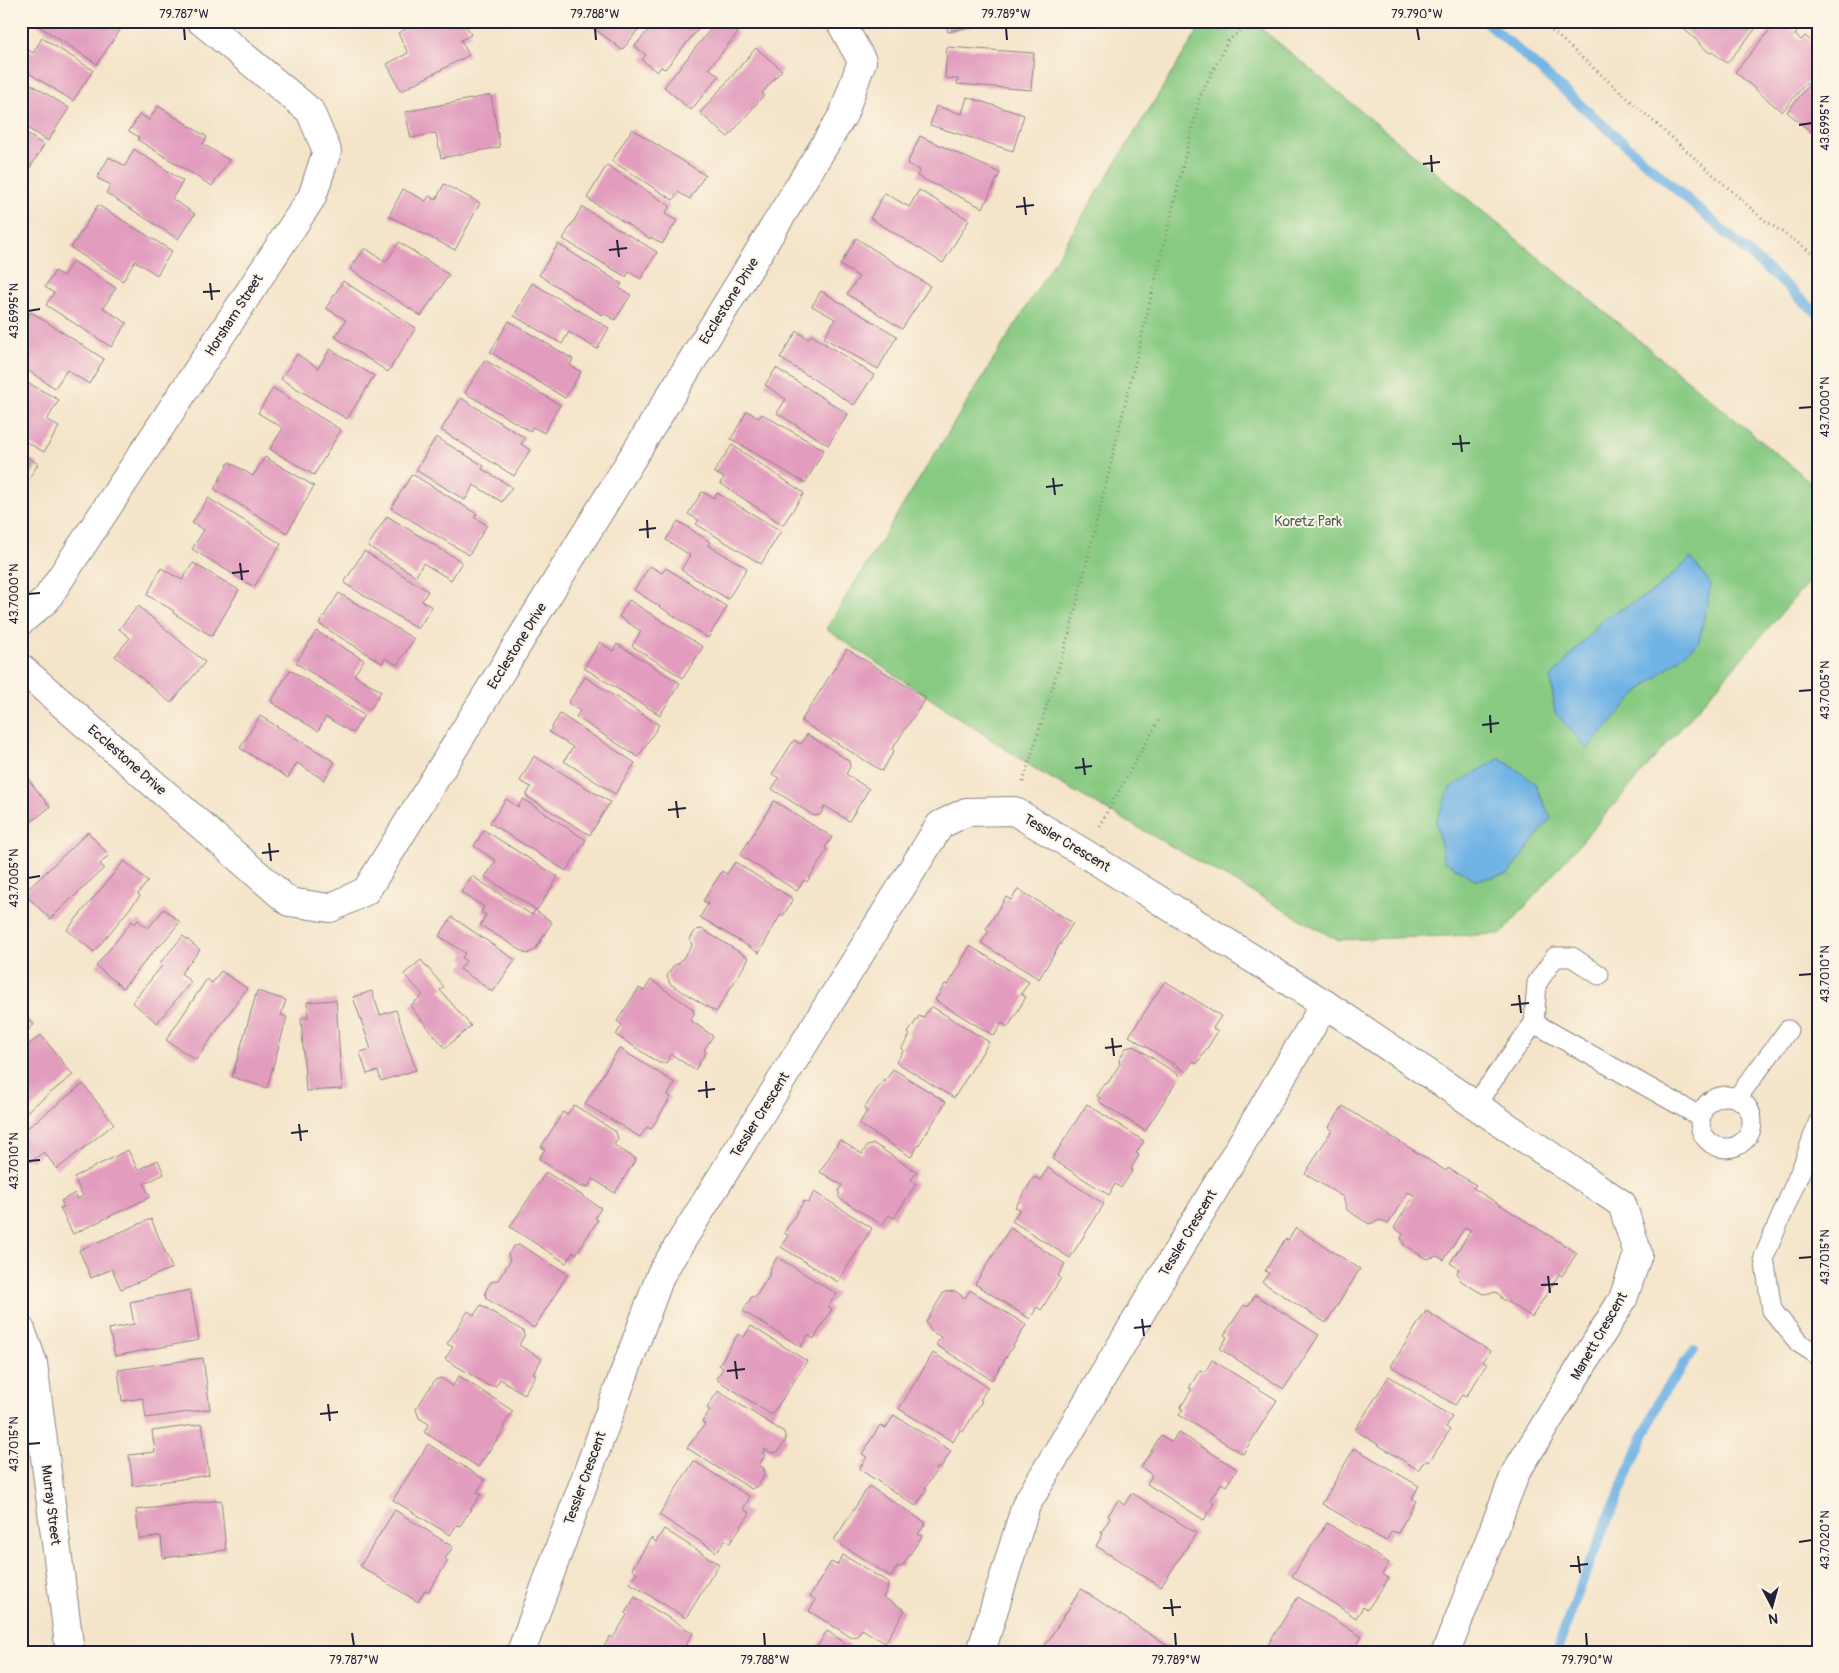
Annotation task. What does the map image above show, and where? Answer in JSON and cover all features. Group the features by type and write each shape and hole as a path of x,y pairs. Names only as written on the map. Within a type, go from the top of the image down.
{"street":[{"name":"Horsham Street","path":"21,621 46,600 312,197 326,151 310,111 201,21"},
{"name":"Ecclestone Drive","path":"21,668 290,902 330,908 366,891 843,115 862,61 840,21"},
{"name":"Tessler Crescent","path":"521,1652 661,1274 940,825 966,812 1014,811 1325,1004 1026,1505 981,1652"},
{"name":"Manett Crescent","path":"1325,1004 1622,1204 1638,1254 1623,1299 1516,1472 1446,1652"},
{"name":"Murray Street","path":"21,1330 33,1363 70,1652"}],"lane":[{"path":"1475,1105 1534,1022 1537,982 1555,957 1572,957 1599,975"},
{"path":"1534,1022 1701,1117"},
{"path":"1737,1098 1788,1030"},
{"path":"1720,1096 1737,1098 1750,1110 1752,1128 1748,1137 1742,1143 1726,1148 1711,1143 1705,1137 1702,1130 1701,1117 1704,1107 1720,1096"},
{"path":"1818,1123 1764,1257 1772,1310 1799,1343 1818,1355"}],"path":[{"path":"1014,811 1071,627 1200,96 1228,41 1252,21"},
{"path":"1541,21 1763,219 1818,256"},
{"path":"1084,853 1160,720"}],"green space":[{"name":"Koretz Park","path":"1204,21 1252,21 1818,488 1818,571 1501,934 1337,940 1040,772 826,629"}],"water":[{"path":"1691,558 1711,584 1699,642 1635,695 1587,749 1555,713 1551,678 1602,620 1655,590"},
{"path":"1500,758 1534,782 1551,818 1508,874 1476,880 1444,861 1436,821 1450,788"}],"building":[{"path":"31,21 107,21 120,30 97,64"},
{"path":"339,21 350,21 345,26"},
{"path":"421,21 464,21 471,35 461,40 469,55 401,91 387,64 408,53 398,33"},
{"path":"599,21 645,21 622,50 594,28"},
{"path":"656,21 674,21 676,23 677,21 705,21 665,69 661,67 657,72 642,60 646,55 635,46"},
{"path":"717,21 724,21 738,33 709,68 719,76 691,110 664,87"},
{"path":"945,21 991,21 991,22 948,32"},
{"path":"1680,21 1762,21 1727,63 1699,44 1678,24"},
{"path":"1777,21 1784,21 1797,32 1795,35 1801,40 1805,36 1818,47 1818,138 1787,112 1809,85 1806,83 1782,112 1735,72"},
{"path":"42,38 93,70 73,101 21,68 21,45 33,53"},
{"path":"947,47 1034,53 1031,90 957,84 958,79 945,78"},
{"path":"756,48 782,70 762,93 764,95 728,137 700,113"},
{"path":"21,78 69,108 48,141 21,124"},
{"path":"491,95 500,147 441,158 436,133 411,138 405,112"},
{"path":"967,97 1024,115 1013,151 930,125 936,106 962,114"},
{"path":"158,106 207,137 203,144 229,160 212,186 138,140 139,137 129,131 140,114 149,120"},
{"path":"632,129 705,175 690,199 678,192 673,200 612,161"},
{"path":"21,130 44,145 23,179 21,177"},
{"path":"920,136 1000,173 983,208 917,176 920,170 907,164"},
{"path":"134,149 183,181 172,199 195,214 178,239 106,193 111,185 97,178 109,157 125,166"},
{"path":"607,165 670,206 665,214 677,221 662,244 651,237 650,239 587,198"},
{"path":"444,184 480,203 455,250 389,216 403,189 426,201 429,196 436,200"},
{"path":"919,190 969,220 943,263 870,218 885,193 909,207"},
{"path":"98,205 172,251 157,275 135,261 123,281 71,248"},
{"path":"582,207 657,252 641,279 629,272 626,277 563,239"},
{"path":"856,238 930,286 902,329 847,294 859,277 840,265"},
{"path":"399,242 449,275 421,316 350,269 365,248 386,262"},
{"path":"558,244 622,284 619,288 631,295 615,320 603,313 602,315 539,275"},
{"path":"73,261 116,288 103,308 127,323 111,347 46,305 54,293 45,287 55,271 63,276"},
{"path":"343,281 416,328 388,372 335,337 346,320 326,308"},
{"path":"532,283 609,328 597,349 569,332 562,344 514,316"},
{"path":"821,291 897,336 878,369 824,338 835,319 812,306"},
{"path":"31,312 104,359 89,384 67,370 55,388 21,366 21,327"},
{"path":"509,321 573,359 570,365 581,372 565,398 490,352"},
{"path":"797,331 808,339 811,335 874,375 854,405 780,358"},
{"path":"330,349 374,376 347,419 281,379 297,354 318,368"},
{"path":"485,360 560,405 544,433 533,427 530,431 465,393"},
{"path":"776,368 848,414 828,445 777,413 786,399 765,385"},
{"path":"21,379 59,400 47,420 59,427 44,452 21,439"},
{"path":"273,388 341,430 314,475 270,449 283,428 258,413"},
{"path":"461,398 525,438 521,444 530,450 514,476 441,430"},
{"path":"747,411 759,418 762,414 824,450 805,483 731,439"},
{"path":"436,437 484,466 482,469 512,487 502,502 474,485 465,500 416,470"},
{"path":"732,445 804,493 783,525 720,483 724,478 714,472"},
{"path":"21,453 38,464 21,491"},
{"path":"265,457 314,486 287,533 214,489 229,462 253,476"},
{"path":"412,474 477,514 474,517 487,525 469,555 391,508"},
{"path":"702,492 714,498 717,493 781,531 761,564 696,524 699,520 688,514"},
{"path":"208,498 281,544 254,587 192,549 204,530 192,523"},
{"path":"387,516 462,562 451,580 423,563 416,576 368,546"},
{"path":"678,521 710,542 708,545 747,568 728,599 681,570 690,555 666,540"},
{"path":"364,551 428,591 422,601 432,607 418,629 344,583"},
{"path":"193,563 239,590 212,636 147,595 161,568 182,580"},
{"path":"650,566 662,573 666,568 727,607 708,638 634,590"},
{"path":"339,593 414,639 397,665 385,658 382,663 319,624"},
{"path":"629,600 703,647 683,678 632,646 641,631 619,617"},
{"path":"138,606 205,662 171,703 115,656 130,638 119,629"},
{"path":"316,631 364,660 354,675 381,691 370,710 296,663"},
{"path":"600,642 613,651 617,644 680,683 660,715 584,668"},
{"path":"847,649 926,698 892,749 894,751 882,771 801,721"},
{"path":"290,670 364,715 353,733 326,717 318,731 271,702"},
{"path":"585,677 659,725 638,757 576,717 580,711 568,703"},
{"path":"560,714 635,763 615,794 564,761 573,747 549,732"},
{"path":"260,716 335,762 324,780 297,763 288,778 240,748"},
{"path":"807,734 849,761 850,767 846,774 869,789 849,821 825,806 820,815 814,816 772,789 779,778 772,774 794,740 801,744"},
{"path":"534,756 610,802 590,835 526,796 531,787 520,781"},
{"path":"21,770 50,807 21,830"},
{"path":"506,799 518,807 523,799 586,840 566,871 490,823"},
{"path":"774,801 832,837 825,848 827,850 807,882 804,880 797,891 740,855"},
{"path":"484,830 558,877 537,910 485,877 496,861 474,846"},
{"path":"88,832 109,855 100,864 104,868 50,919 24,893"},
{"path":"124,861 148,881 138,894 140,896 94,952 67,930"},
{"path":"735,862 793,899 783,916 781,914 759,953 700,917 708,904 703,901 722,871 727,874"},
{"path":"472,876 532,915 535,910 552,922 535,950 527,954 480,925 486,915 481,912 484,907 461,892"},
{"path":"1018,889 1073,923 1039,979 981,943 989,931 986,929 1006,897 1011,900"},
{"path":"164,909 180,922 123,988 96,966 132,921 135,924 138,920 148,928"},
{"path":"452,917 515,960 493,992 460,969 466,961 462,958 465,953 439,936"},
{"path":"702,929 749,958 716,1012 670,984 667,976 673,966 679,963 692,946 690,939 696,930"},
{"path":"183,936 200,950 181,973 191,982 157,1023 132,1002 162,966 160,963"},
{"path":"970,946 1029,982 1021,994 1026,997 1008,1027 1002,1023 994,1036 935,1000 945,984 948,985"},
{"path":"421,960 444,987 440,990 471,1026 445,1048 410,1006 423,995 404,974"},
{"path":"221,971 247,988 196,1060 166,1040 207,979 212,983"},
{"path":"651,980 693,1009 694,1014 690,1020 713,1036 695,1070 671,1054 666,1063 659,1063 616,1035 622,1025 617,1021 639,988 644,991"},
{"path":"1165,981 1221,1016 1213,1028 1218,1031 1197,1064 1193,1061 1186,1072 1129,1036"},
{"path":"257,991 286,1000 281,1015 287,1017 267,1088 232,1077"},
{"path":"372,991 380,1015 396,1010 416,1070 381,1081 378,1071 367,1074 360,1052 371,1049 353,997"},
{"path":"336,1000 342,1089 306,1091 301,1018 308,1018 307,1002"},
{"path":"931,1006 989,1042 954,1098 896,1062 904,1050 901,1049 910,1035 908,1033 919,1016 923,1018"},
{"path":"21,1010 34,1025 21,1036"},
{"path":"41,1035 73,1075 21,1116 21,1051"},
{"path":"1134,1046 1180,1076 1145,1131 1098,1101 1100,1098 1096,1096 1104,1084 1108,1083 1120,1064 1119,1060 1126,1048"},
{"path":"619,1048 675,1083 668,1095 671,1097 651,1129 647,1127 640,1137 585,1104"},
{"path":"893,1069 946,1102 911,1157 859,1124 867,1111 864,1109 883,1080 885,1082"},
{"path":"83,1084 114,1124 57,1169 44,1152 31,1162 21,1149 21,1133"},
{"path":"1087,1104 1144,1141 1136,1153 1139,1155 1131,1169 1133,1170 1121,1188 1115,1184 1109,1195 1052,1159"},
{"path":"574,1105 616,1132 618,1139 614,1145 636,1159 615,1193 593,1179 588,1187 581,1187 539,1159 545,1149 541,1147 563,1112 567,1115"},
{"path":"1343,1106 1446,1171 1448,1168 1476,1185 1473,1188 1577,1253 1562,1276 1559,1274 1532,1317 1501,1298 1496,1292 1483,1294 1461,1281 1457,1273 1459,1269 1450,1263 1471,1230 1465,1227 1444,1260 1437,1256 1427,1259 1404,1245 1401,1238 1403,1234 1394,1228 1414,1195 1408,1192 1388,1224 1381,1220 1369,1224 1347,1210 1343,1197 1305,1174 1332,1130 1329,1127"},
{"path":"840,1140 862,1154 867,1146 874,1144 917,1172 911,1180 916,1184 894,1218 889,1215 882,1225 839,1198 839,1190 842,1185 820,1172"},
{"path":"128,1150 138,1170 158,1160 164,1174 144,1184 150,1197 73,1234 60,1208 64,1207 61,1201 75,1193 78,1199 83,1196 74,1177"},
{"path":"1048,1168 1104,1204 1070,1258 1012,1221 1020,1209 1015,1207 1034,1177 1040,1180"},
{"path":"546,1172 601,1208 595,1218 598,1220 576,1254 573,1252 566,1263 510,1227"},
{"path":"814,1192 872,1228 838,1282 781,1247 788,1235 784,1233 804,1201 808,1203"},
{"path":"151,1219 172,1268 121,1289 112,1269 91,1278 79,1250"},
{"path":"1010,1228 1065,1264 1058,1276 1061,1278 1041,1310 1037,1307 1030,1319 975,1284"},
{"path":"1296,1228 1360,1269 1326,1323 1262,1282 1269,1273 1265,1271 1285,1239 1288,1240"},
{"path":"520,1245 568,1274 534,1328 487,1299 485,1292 491,1282 498,1280 510,1261 508,1254 514,1246"},
{"path":"777,1257 837,1294 828,1306 832,1309 814,1339 808,1335 801,1347 743,1311 752,1296 755,1298 770,1274 768,1273"},
{"path":"190,1290 199,1340 115,1356 109,1329 134,1324 130,1302"},
{"path":"970,1290 1026,1325 992,1380 936,1345 941,1337 930,1330 926,1322 944,1292 955,1291 965,1298"},
{"path":"1255,1295 1319,1335 1284,1389 1220,1349 1227,1337 1224,1335 1244,1305 1248,1307"},
{"path":"481,1305 523,1331 524,1336 519,1345 542,1359 533,1373 536,1374 524,1394 500,1379 496,1386 489,1386 445,1359 453,1347 447,1344 468,1311 474,1315"},
{"path":"1426,1311 1490,1351 1483,1362 1487,1364 1466,1397 1462,1395 1455,1405 1391,1366"},
{"path":"751,1326 807,1361 772,1415 716,1379 723,1368 719,1365 738,1334 744,1337"},
{"path":"933,1353 988,1387 980,1400 982,1401 963,1432 960,1430 953,1442 899,1409"},
{"path":"203,1358 210,1409 146,1418 143,1398 122,1401 118,1370"},
{"path":"1212,1360 1277,1400 1243,1454 1179,1415 1183,1409 1180,1408 1192,1389 1189,1388 1200,1370 1205,1372"},
{"path":"459,1376 513,1411 503,1426 505,1428 478,1467 424,1432 429,1424 419,1418 416,1409 435,1380 441,1378 453,1386"},
{"path":"1389,1376 1452,1417 1446,1427 1450,1430 1429,1462 1425,1460 1418,1470 1355,1430"},
{"path":"718,1391 784,1432 786,1440 778,1452 771,1453 765,1449 762,1453 765,1455 759,1465 764,1468 764,1476 758,1486 751,1489 687,1448 705,1424 702,1422 710,1410 707,1408"},
{"path":"894,1415 951,1451 940,1469 938,1467 916,1506 859,1469 867,1457 862,1454 880,1425 886,1428"},
{"path":"202,1424 209,1475 133,1486 129,1455 155,1452 152,1431"},
{"path":"1178,1432 1237,1469 1226,1486 1221,1483 1210,1500 1214,1503 1204,1520 1147,1484 1152,1475 1141,1467 1161,1435 1172,1442"},
{"path":"428,1444 485,1480 477,1492 481,1494 460,1526 457,1525 450,1535 393,1500"},
{"path":"1354,1448 1419,1486 1412,1498 1416,1501 1398,1533 1392,1531 1386,1541 1322,1504"},
{"path":"694,1461 750,1497 743,1509 750,1513 730,1543 725,1540 717,1552 659,1515"},
{"path":"869,1486 926,1523 918,1534 922,1536 901,1568 898,1566 891,1577 834,1540"},
{"path":"1132,1493 1196,1533 1161,1587 1096,1546 1110,1518 1108,1516 1118,1500 1124,1505"},
{"path":"221,1500 226,1550 163,1558 161,1536 139,1539 136,1510"},
{"path":"395,1510 453,1547 445,1559 448,1561 428,1592 425,1590 418,1602 360,1566"},
{"path":"1327,1523 1389,1563 1382,1574 1389,1578 1367,1610 1363,1607 1356,1618 1292,1576"},
{"path":"664,1529 719,1564 686,1618 630,1583 637,1572 632,1569 651,1538 656,1542"},
{"path":"843,1555 888,1582 887,1590 883,1597 905,1610 885,1643 862,1629 857,1636 851,1637 809,1611 816,1600 810,1596 831,1562 837,1565"},
{"path":"1081,1589 1177,1652 1041,1652"},
{"path":"635,1597 693,1633 685,1646 693,1652 601,1652 610,1636 613,1638"},
{"path":"1298,1597 1362,1637 1355,1648 1361,1652 1264,1651"},
{"path":"827,1631 859,1652 814,1652"}],"waterway":[{"path":"1485,21 1818,314"},
{"path":"1556,1652 1587,1569 1660,1398 1694,1350"}]}
